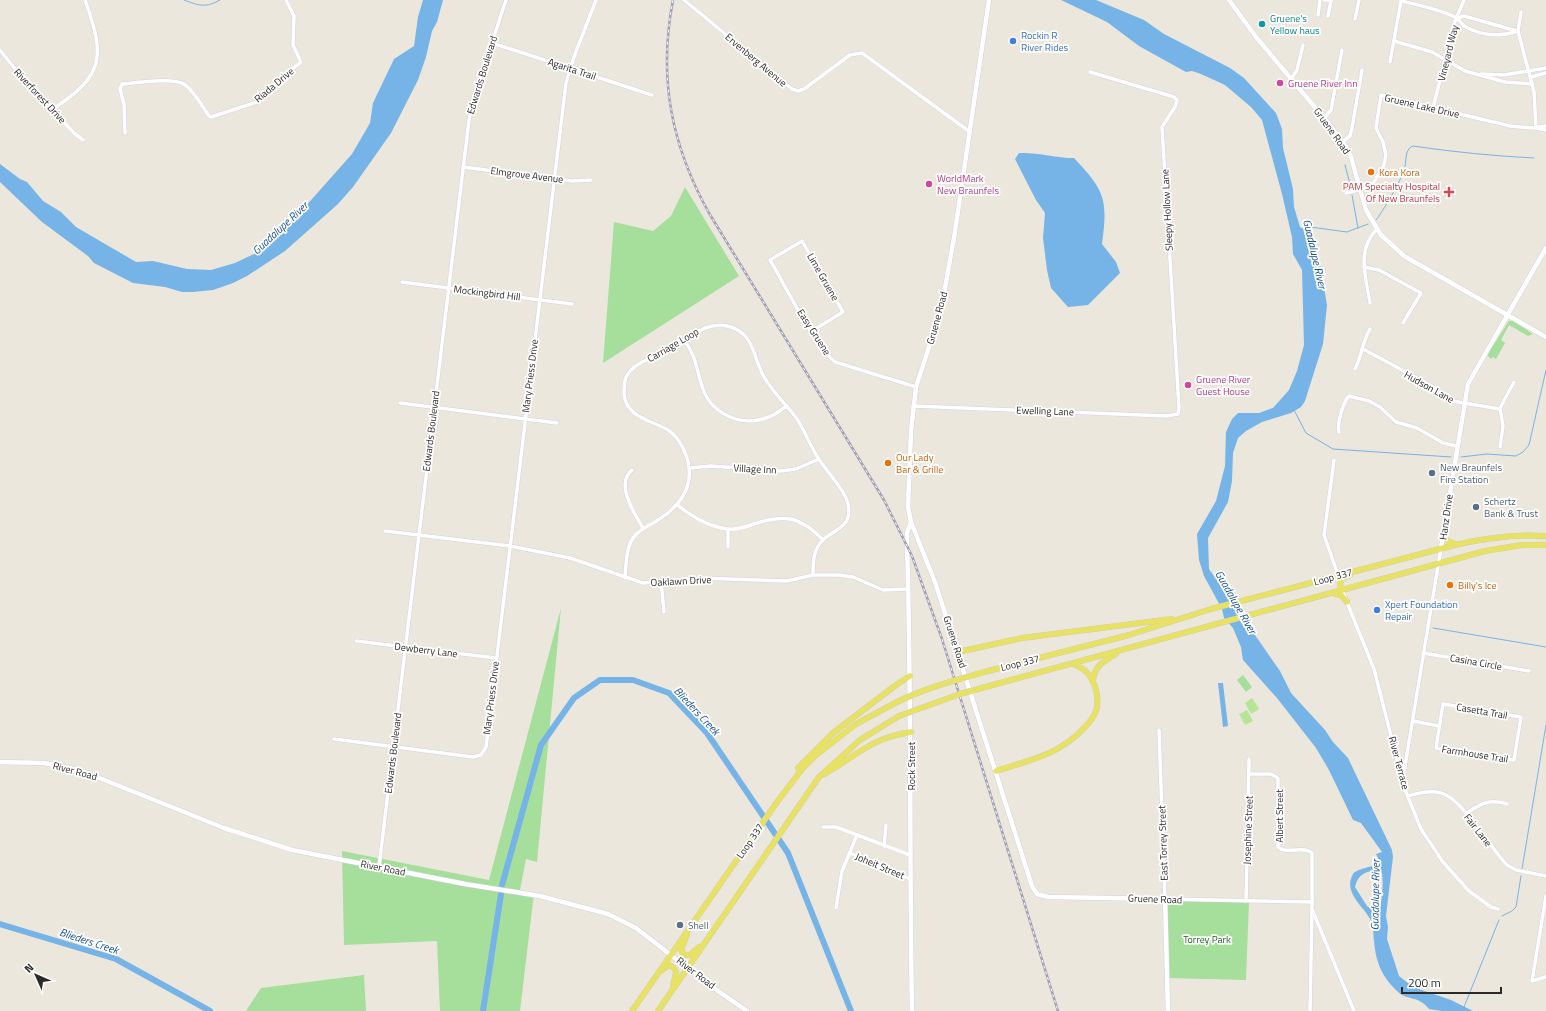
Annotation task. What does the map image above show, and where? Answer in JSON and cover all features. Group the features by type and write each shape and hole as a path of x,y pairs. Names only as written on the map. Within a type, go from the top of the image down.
{"main road":[{"name":"Loop 337","path":"632,1011 777,802 803,768 828,745 856,724 896,702 932,687 984,672 1129,635 1211,609 1455,544 1481,538 1520,535 1546,536"},
{"path":"1443,536 1448,541 1455,544"},
{"name":"Loop 337","path":"658,1011 745,882 819,777 860,740 899,716 954,696 1273,608 1504,548 1546,545"},
{"path":"1342,590 1340,584 1343,578 1375,569 1380,565"},
{"path":"1347,602 1348,592 1351,588"},
{"path":"1304,600 1308,602 1338,594 1343,596 1347,602"},
{"path":"958,652 1022,638 1186,617"},
{"path":"1093,681 1094,674 1098,666 1121,650"},
{"path":"996,771 1048,754 1067,744 1076,737 1097,713 1098,698 1093,681 1083,668 1072,664"},
{"path":"777,802 792,776 833,733 910,676"},
{"path":"819,777 874,742 893,735 911,732"},
{"path":"690,926 681,950 684,955 690,955 710,935"},
{"path":"658,974 669,965 674,968 676,972 672,990"}],"street":[{"path":"53,109 80,89 93,72 97,62 97,40 85,0"},
{"name":"Riada Drive","path":"125,133 124,104 120,89 122,84 150,81 181,83 191,91 208,116 211,117 257,102 267,94 280,78 300,64 300,60 293,45 294,16 286,0"},
{"name":"Edwards Boulevard","path":"379,867 420,535 448,288 472,104 506,0"},
{"name":"Mary Priess Drive","path":"394,746 473,757 481,755 486,747 525,419 570,69 596,0"},
{"name":"Ervenberg Avenue","path":"684,0 792,90 798,91 804,89 850,55 862,53 970,132"},
{"name":"Gruene Road","path":"989,0 942,310 916,386 913,406 908,500 911,522 935,582 1032,886 1037,894 1048,897 1312,902"},
{"name":"Gruene Road","path":"1228,0 1256,37 1324,118 1342,142 1351,157 1359,191 1366,210 1377,229 1393,247 1404,256 1546,337"},
{"path":"1318,15 1320,0"},
{"path":"1324,0 1331,0 1328,16"},
{"path":"1355,19 1359,0"},
{"name":"Vineyard Way","path":"1433,108 1457,18 1464,0"},
{"path":"1390,62 1401,1 1430,8 1457,18 1464,26 1488,35 1504,35 1518,31"},
{"path":"1521,12 1518,31 1533,84 1536,128"},
{"path":"1457,18 1464,16 1518,31"},
{"path":"1394,41 1432,52 1458,68 1474,73 1505,82 1533,84"},
{"name":"Agarita Trail","path":"492,43 652,95"},
{"path":"1291,79 1297,70 1304,45"},
{"name":"Riverforest Drive","path":"0,50 20,75 75,134 83,140"},
{"path":"1324,118 1331,110 1342,50"},
{"path":"1474,73 1497,75 1529,72 1546,68"},
{"path":"1342,142 1350,136 1362,70"},
{"name":"Sleepy Hollow Lane","path":"1090,72 1174,97 1177,100 1172,113 1162,127 1179,408 1176,415"},
{"path":"1531,77 1546,73"},
{"name":"Gruene Lake Drive","path":"1346,194 1371,187 1384,165 1385,148 1376,124 1381,95 1499,124 1526,128 1546,126"},
{"name":"Gruene Lake Drive","path":"1536,128 1546,130"},
{"name":"Elmgrove Avenue","path":"464,167 555,179 592,180"},
{"path":"1370,303 1364,267 1364,250 1368,240 1377,229"},
{"name":"Easy Gruene","path":"802,241 770,260 828,356 835,362 916,386"},
{"name":"Lime Gruene","path":"802,241 843,312 812,331"},
{"name":"Hanz Drive","path":"1403,781 1437,565 1464,404 1470,379 1546,248"},
{"path":"1364,267 1379,270 1421,293 1403,323"},
{"name":"Mockingbird Hill","path":"402,282 572,304"},
{"name":"Carriage Loop","path":"677,505 688,487 690,468 684,451 677,439 668,431 632,412 624,401 624,386 630,371 638,365 664,353 702,329 724,325 741,332 751,344 763,375 798,421 819,459 843,493 848,504 848,515 845,523 840,530 823,540"},
{"path":"1355,369 1363,349 1365,338 1370,329"},
{"path":"684,340 696,361 706,395 724,415 740,421 752,421 768,418 787,406"},
{"name":"Hudson Lane","path":"1363,349 1430,385 1449,400 1464,404 1500,409"},
{"path":"1500,447 1503,424 1500,409 1514,382"},
{"path":"1339,432 1339,424 1346,400 1352,395 1366,399 1378,406 1396,422 1417,428 1443,443 1457,446"},
{"path":"400,403 557,423"},
{"name":"Ewelling Lane","path":"913,406 1176,415"},
{"name":"Village Inn","path":"690,468 711,466 781,471 796,469 819,459"},
{"path":"1334,460 1324,535 1338,575"},
{"path":"632,470 627,474 624,481 634,514 643,528"},
{"path":"625,578 631,542 643,528 658,520 677,505 693,517 707,524 728,529 746,527 774,518 788,518 801,522 813,530 823,540 813,559 813,575"},
{"name":"Rock Street","path":"911,522 907,533 911,732 910,878 912,1011"},
{"path":"728,529 728,547"},
{"name":"Oaklawn Drive","path":"385,531 510,546 570,558 643,583 701,578 787,581 813,575 846,576 883,590 908,589"},
{"path":"662,581 664,612"},
{"name":"River Terrace","path":"1342,590 1374,669 1403,781 1421,829 1443,862 1474,895 1491,907 1498,909"},
{"name":"Dewberry Lane","path":"356,641 496,658"},
{"name":"Casina Circle","path":"1423,653 1529,671"},
{"name":"Casetta Trail","path":"1439,726 1443,704 1521,717 1514,760"},
{"path":"1413,721 1439,726"},
{"name":"Farmhouse Trail","path":"1439,726 1436,748 1514,760"},
{"name":"East Torrey Street","path":"1159,730 1168,1011"},
{"path":"334,739 394,746"},
{"name":"Josephine Street","path":"1246,901 1250,759"},
{"name":"River Road","path":"0,762 44,763 82,771 261,840 292,850 540,896 601,911 636,928 747,1011"},
{"name":"Albert Street","path":"1249,774 1271,774 1278,778 1278,847 1282,850 1308,850 1312,853 1312,902"},
{"name":"Fair Lane","path":"1408,796 1427,792 1441,793 1453,799 1506,865 1516,870 1546,876"},
{"path":"1466,814 1483,803 1500,801 1507,804"},
{"path":"884,846 886,825"},
{"path":"823,826 836,827 910,855"},
{"path":"836,908 842,872 857,835"},
{"name":"Joheit Street","path":"850,853 910,878"},
{"path":"1546,896 1532,981 1546,977"},
{"path":"1310,1011 1312,902"},
{"path":"1312,909 1319,922 1354,1011"}],"green space":[{"path":"685,187 739,276 603,363 614,222 653,231 671,216"},
{"path":"1509,321 1513,321 1533,334 1528,336 1509,325 1501,340 1505,343 1496,359 1493,357 1491,359 1487,355"},
{"path":"561,608 537,862 526,859 520,890 534,893 520,1011 440,1011 437,941 344,945 342,851 489,880"},
{"path":"1243,675 1252,687 1246,692 1237,680"},
{"path":"1252,698 1259,709 1251,714 1245,703"},
{"path":"1247,710 1253,721 1245,725 1239,714"},
{"name":"Torrey Park","path":"1165,899 1249,902 1246,980 1167,978"},
{"path":"364,975 366,1011 246,1011 261,988"}],"water":[{"path":"423,0 443,0 437,22 432,31 426,57 418,80 391,133 353,187 338,204 285,251 247,276 233,283 213,290 182,292 165,287 133,283 94,263 88,256 42,222 0,182 0,164 20,179 27,182 43,201 61,212 76,227 136,262 153,261 187,269 211,270 235,263 256,253 304,208 352,154 370,123 373,103 394,59 414,46 418,17"},
{"name":"Guadalupe River","path":"1061,0 1096,0 1144,20 1164,34 1230,68 1244,78 1276,113 1282,129 1283,148 1293,189 1294,207 1300,227 1306,231 1320,264 1327,305 1323,344 1305,401 1301,407 1291,413 1262,422 1246,431 1238,438 1233,453 1232,481 1228,502 1208,538 1209,569 1280,671 1291,693 1348,758 1392,850 1393,857 1386,916 1388,927 1387,939 1399,976 1413,987 1451,1000 1473,1011 1441,1011 1429,1009 1420,1001 1400,994 1383,973 1376,955 1372,923 1356,900 1350,888 1350,881 1355,872 1381,864 1376,854 1382,852 1361,823 1353,820 1329,770 1316,748 1277,698 1243,660 1241,647 1233,628 1224,618 1222,609 1204,576 1199,560 1197,534 1216,501 1225,466 1226,432 1232,419 1238,413 1259,413 1273,408 1289,390 1297,371 1304,345 1302,270 1293,254 1292,237 1262,120 1251,107 1225,85 1192,71 1186,72 1139,46 1107,22","holes":["1380,869 1382,872 1381,905 1378,913 1367,906 1355,887 1359,878 1364,874"]},
{"path":"1019,153 1033,153 1074,158 1092,179 1102,196 1105,216 1102,244 1116,262 1120,273 1088,305 1068,307 1051,288 1043,238 1045,213 1036,200 1015,159"},
{"path":"1218,683 1223,683 1228,726 1223,727"}],"waterway":[{"path":"184,0 202,5 220,0"},
{"path":"1376,220 1387,204 1399,181 1404,171 1408,150 1413,146 1474,154 1534,158"},
{"path":"1345,165 1351,188"},
{"path":"1352,195 1358,228"},
{"name":"Guadalupe River","path":"1302,229 1310,227 1347,232 1368,224"},
{"path":"1461,457 1487,454 1516,456 1523,452 1529,445 1546,370"},
{"path":"1294,410 1306,433 1333,449 1451,457"},
{"path":"1433,628 1546,647"},
{"name":"Blieders Creek","path":"502,885 541,745 574,698 600,680 633,680 669,693 707,733 788,853 851,1011"},
{"path":"1522,869 1546,725"},
{"path":"1502,916 1512,911 1516,907 1521,876"},
{"name":"Blieders Creek","path":"483,1011 501,894"},
{"path":"1464,1007 1499,920"},
{"name":"Blieders Creek","path":"0,924 116,959 210,1011"}],"railway":[{"path":"673,0 667,56 668,83 671,110 685,162 709,213 884,500 912,556 942,639 1058,1011"}],"place":[{"name":"Gruene's Yellow haus","path":"1262,24"},
{"name":"Rockin R River Rides","path":"1013,41"},
{"name":"Gruene River Inn","path":"1280,83"},
{"name":"Kora Kora","path":"1371,172"},
{"name":"WorldMark New Braunfels","path":"929,184"},
{"name":"PAM Specialty Hospital Of New Braunfels","path":"1449,192"},
{"name":"Gruene River Guest House","path":"1188,385"},
{"name":"Our Lady Bar & Grille","path":"888,463"},
{"name":"New Braunfels Fire Station","path":"1432,473"},
{"name":"Schertz Bank & Trust","path":"1476,507"},
{"name":"Billy's Ice","path":"1450,585"},
{"name":"Xpert Foundation Repair","path":"1377,610"},
{"name":"Shell","path":"680,925"}]}
